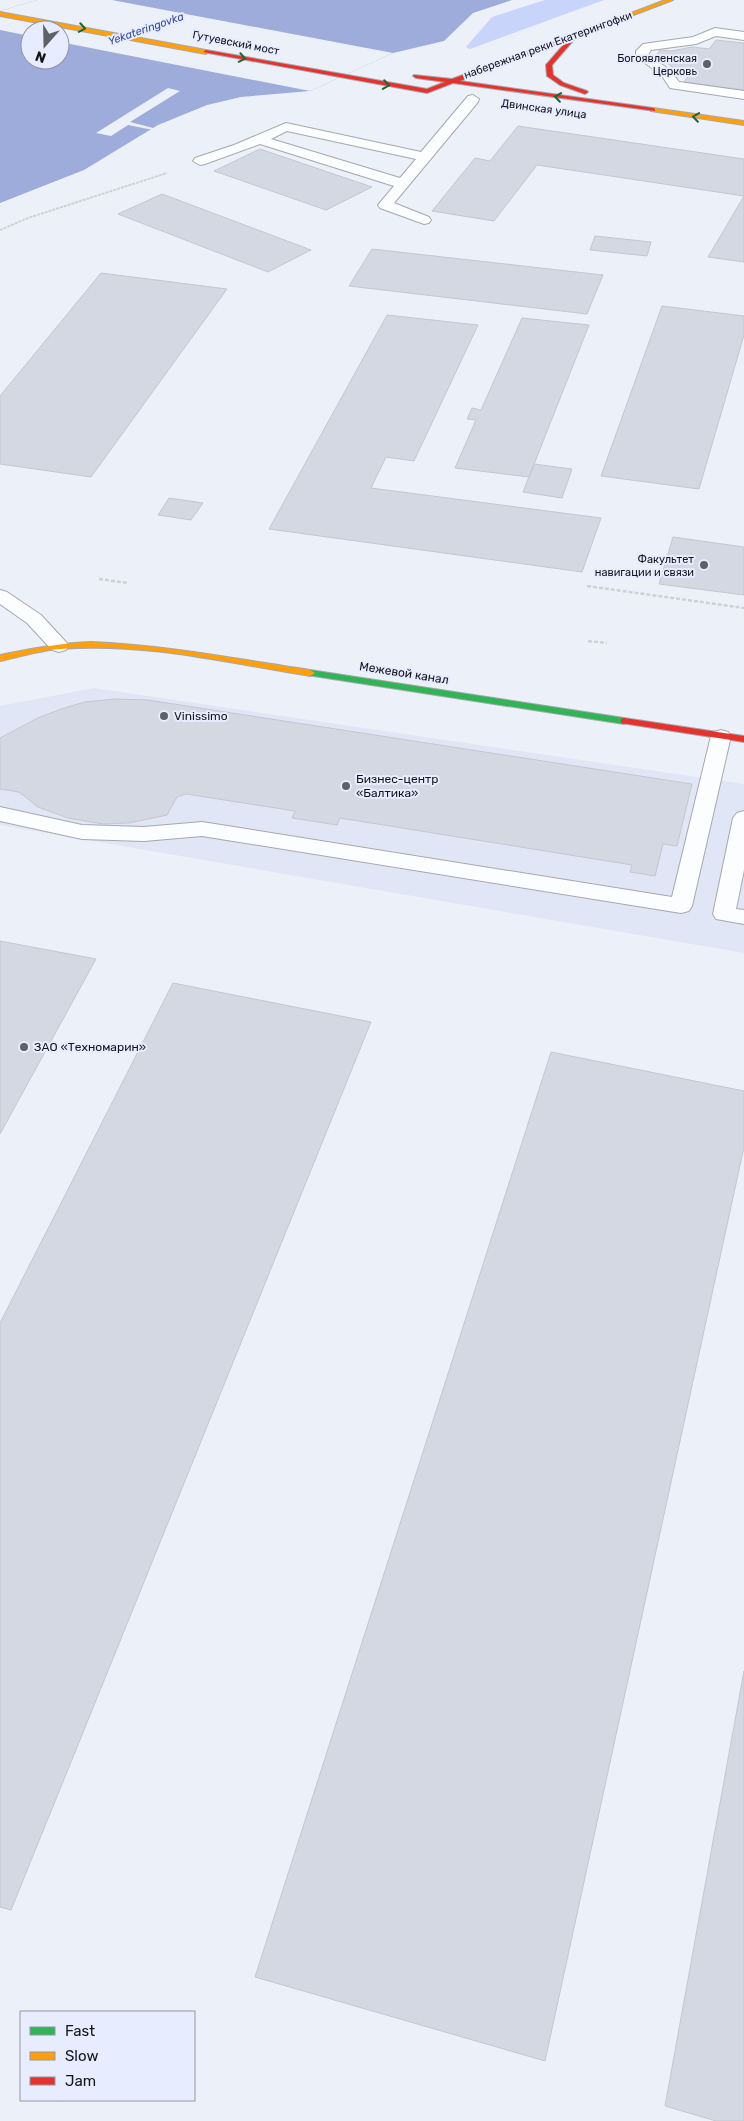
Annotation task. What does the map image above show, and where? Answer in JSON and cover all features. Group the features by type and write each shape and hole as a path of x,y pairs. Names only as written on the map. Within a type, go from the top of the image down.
{"street":[{"name":"набережная реки Екатерингофки","path":"427,91 670,0"},
{"name":"Гутуевский мост","path":"0,14 345,78 427,91"},
{"path":"575,35 549,65 550,76 562,84 641,109"},
{"name":"Двинская улица","path":"442,67 412,75 744,123"},
{"path":"427,91 468,98"},
{"name":"Межевой канал","path":"0,658 59,646 117,646 744,739"}],"lane":[{"path":"744,36 715,32 696,40 647,48 642,51 642,56 666,73 675,85 744,95"},
{"path":"424,220 386,205 424,158 468,98"},
{"path":"200,160 239,148 286,127 424,158"},
{"path":"259,139 403,184"},
{"path":"0,596 34,619 59,646"},
{"path":"0,814 82,832 144,834 202,829 681,906 721,736"},
{"path":"744,818 724,914 744,917"}],"path":[{"path":"0,230 28,218 137,183 200,160"},
{"path":"99,579 128,583"},
{"path":"587,586 744,608"},
{"path":"588,641 608,643"}],"shaded area":[{"path":"545,0 604,0 470,49 466,47 492,17"},
{"path":"94,688 744,784 744,953 0,825 0,706"}],"water":[{"name":"Yekateringovka","path":"37,0 512,0 473,13 444,41 393,53 310,91 241,97 207,105 158,125 84,170 0,203 0,11"}],"pier":[{"path":"37,0 112,0 393,53 310,91 70,44 70,20 20,20 20,34 0,30 0,11"},
{"path":"168,88 180,91 130,122 157,129 153,130 128,125 111,136 96,133"}],"building":[{"name":"Богоявленская Церковь","path":"716,40 744,43 744,90 684,82 691,71 675,69 663,60 654,58 660,50 671,51 692,47 709,49"},
{"path":"518,126 744,159 744,196 537,165 494,221 432,211 475,158 490,161"},
{"path":"260,149 372,187 326,210 214,171"},
{"path":"162,194 311,250 268,272 118,214"},
{"path":"744,196 744,262 708,257"},
{"path":"595,236 651,242 647,256 590,250"},
{"path":"372,249 603,275 587,314 349,286"},
{"path":"101,273 227,289 91,477 0,464 0,396"},
{"path":"662,306 744,316 744,335 699,489 601,476"},
{"path":"387,315 478,325 414,461 386,457 371,488 601,518 582,572 269,529"},
{"path":"522,318 589,325 529,477 455,468 476,420 467,419 472,408 481,410"},
{"path":"534,464 572,469 562,498 523,492"},
{"path":"169,498 203,503 191,520 158,515"},
{"name":"Факультет навигации и связи","path":"673,537 744,547 744,595 659,584"},
{"name":"Бизнес-центр «Балтика»","path":"115,699 148,700 692,784 677,846 663,844 655,876 630,872 632,865 340,818 337,825 292,818 295,811 186,794 177,797 167,815 129,823 103,824 68,818 38,807 19,792 0,789 0,738 38,718 61,709 85,702"},
{"name":"ЗАО «Техномарин»","path":"0,941 96,959 0,1134"},
{"path":"173,983 371,1022 11,1910 0,1907 0,1323"},
{"path":"551,1052 744,1091 744,1147 545,2061 255,1977"},
{"path":"744,1671 744,2121 716,2121 665,2106"}],"traffic: fast":[{"path":"310,673 624,721"}],"traffic: slow":[{"path":"558,42 670,0"},
{"path":"0,14 206,52"},
{"path":"653,110 744,123"},
{"path":"0,658 60,646 122,646 186,653 310,673"}],"traffic: jam":[{"path":"575,35 549,65 550,76 562,84 585,92"},
{"path":"206,52 427,91 558,42"},
{"path":"416,76 653,110"},
{"path":"624,721 744,739"}],"place":[{"name":"Богоявленская Церковь","path":"707,64"},
{"name":"Факультет навигации и связи","path":"704,565"},
{"name":"Vinissimo","path":"164,716"},
{"name":"Бизнес-центр «Балтика»","path":"346,786"},
{"name":"ЗАО «Техномарин»","path":"24,1047"}]}
